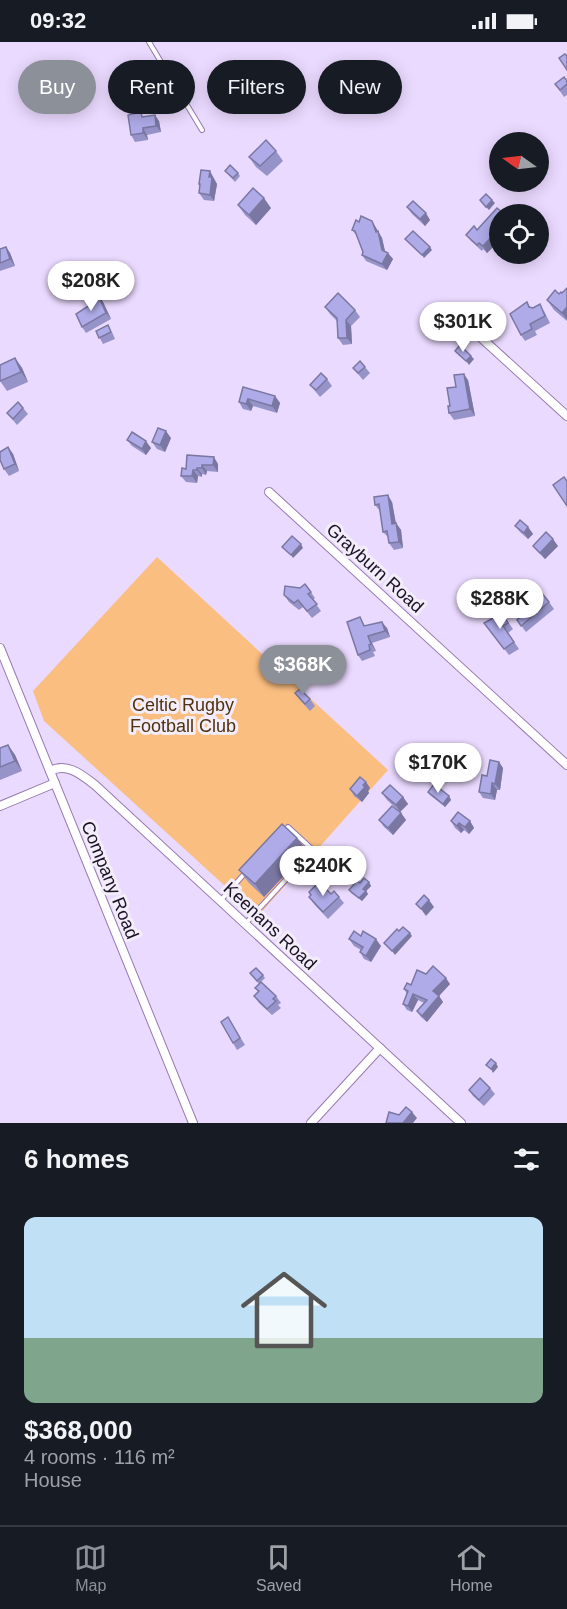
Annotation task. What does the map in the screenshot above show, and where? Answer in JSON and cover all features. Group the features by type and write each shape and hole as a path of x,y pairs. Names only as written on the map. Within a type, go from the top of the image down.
{"street":[{"path":"454,313 567,416"},
{"name":"Grayburn Road","path":"269,492 567,765"},
{"name":"Company Road","path":"0,648 193,1123"},
{"name":"Keenans Road","path":"50,771 55,768 66,768 82,775 461,1123"},
{"path":"0,806 55,783"},
{"path":"311,1123 380,1048"}],"lane":[{"path":"149,42 202,130"},
{"path":"245,924 313,850 288,827 281,835"},
{"path":"220,901 250,868"}],"green space":[{"name":"Celtic Rugby Football Club","path":"157,557 388,770 258,916 44,721 33,691"}],"building":[{"path":"565,54 567,56 567,70 559,58"},
{"path":"564,77 567,84 560,90 555,84"},
{"path":"141,114 142,117 155,115 156,126 143,128 143,133 131,135 128,115"},
{"path":"266,140 276,151 260,166 249,157"},
{"path":"230,165 238,173 233,178 225,171"},
{"path":"201,170 210,171 209,177 212,177 210,195 199,193"},
{"path":"253,188 264,198 249,215 238,205"},
{"path":"486,194 492,200 486,207 480,200"},
{"path":"413,201 426,213 420,219 407,207"},
{"path":"361,216 372,221 376,232 378,231 382,250 388,253 382,264 362,255 355,231 352,230 356,220 359,222"},
{"path":"489,217 489,240 483,246 479,243 477,245 466,235 474,226 477,230"},
{"path":"413,231 430,247 422,255 405,239"},
{"path":"6,247 10,259 0,263 0,249"},
{"path":"567,288 567,307 562,313 547,300 555,290 559,294"},
{"path":"338,293 355,310 346,320 347,338 338,338 337,318 325,307"},
{"path":"98,295 106,313 82,327 76,314 90,305 88,300"},
{"path":"527,302 529,307 533,308 540,304 545,316 530,324 532,329 521,335 510,314"},
{"path":"108,325 111,332 99,338 96,331"},
{"path":"460,345 471,356 466,361 455,351"},
{"path":"15,358 21,372 0,381 0,365"},
{"path":"360,361 365,367 358,373 353,368"},
{"path":"321,373 327,379 316,390 310,385"},
{"path":"464,374 470,409 449,413 447,388 456,387 454,375"},
{"path":"243,387 275,396 272,406 248,399 246,404 239,402"},
{"path":"18,402 23,408 13,419 7,413"},
{"path":"158,428 166,431 160,445 152,442"},
{"path":"132,432 146,441 142,449 127,440"},
{"path":"8,447 15,464 4,469 0,460 0,452"},
{"path":"187,455 214,457 213,465 202,465 202,468 193,470 192,476 181,476 182,468 186,469"},
{"path":"564,477 567,481 567,506 553,485"},
{"path":"388,495 392,524 396,523 399,542 389,543 387,531 383,532 379,504 375,505 374,497"},
{"path":"520,520 528,527 524,533 515,526"},
{"path":"546,532 553,539 540,553 533,546"},
{"path":"292,536 301,544 291,555 282,547"},
{"path":"305,584 311,592 308,594 317,604 307,611 298,600 294,603 284,595 285,586 300,588"},
{"path":"540,591 549,602 521,626 517,620 530,609 525,603"},
{"path":"502,613 508,623 503,626 514,642 504,649 484,623"},
{"path":"360,617 364,626 382,622 385,631 368,636 371,644 369,645 370,650 358,655 347,622"},
{"path":"300,689 310,699 305,704 295,693"},
{"path":"8,745 15,761 0,767 0,748"},
{"path":"490,760 499,762 491,794 479,792 482,775 487,776"},
{"path":"360,777 366,782 363,785 365,787 357,796 350,789"},
{"path":"434,784 449,796 443,804 428,792"},
{"path":"390,785 403,797 396,805 382,793"},
{"path":"392,806 401,813 388,828 379,820"},
{"path":"458,812 470,821 465,827 459,823 457,826 451,821"},
{"path":"282,824 297,838 255,884 239,870"},
{"path":"364,878 369,882 363,889 366,891 359,898 349,890 357,881 360,883"},
{"path":"318,883 331,894 334,891 339,897 323,912 309,897 311,895 309,892"},
{"path":"424,895 429,900 421,909 416,904"},
{"path":"403,927 410,933 392,951 384,943 397,929 399,931"},
{"path":"354,931 361,936 363,931 376,939 366,956 360,952 363,947 349,939"},
{"path":"433,966 446,978 433,991 439,996 422,1016 417,1011 427,1000 413,994 408,1006 403,1004 408,991 404,989 407,983 411,985 417,970 426,974"},
{"path":"256,968 263,975 257,981 250,973"},
{"path":"261,982 276,996 273,999 276,1001 267,1009 254,996 259,991 255,988"},
{"path":"228,1017 240,1038 233,1043 221,1022"},
{"path":"491,1059 496,1063 491,1069 486,1065"},
{"path":"480,1078 490,1088 479,1100 469,1090"},
{"path":"406,1107 412,1112 403,1123 386,1123 389,1112 399,1115"}]}
